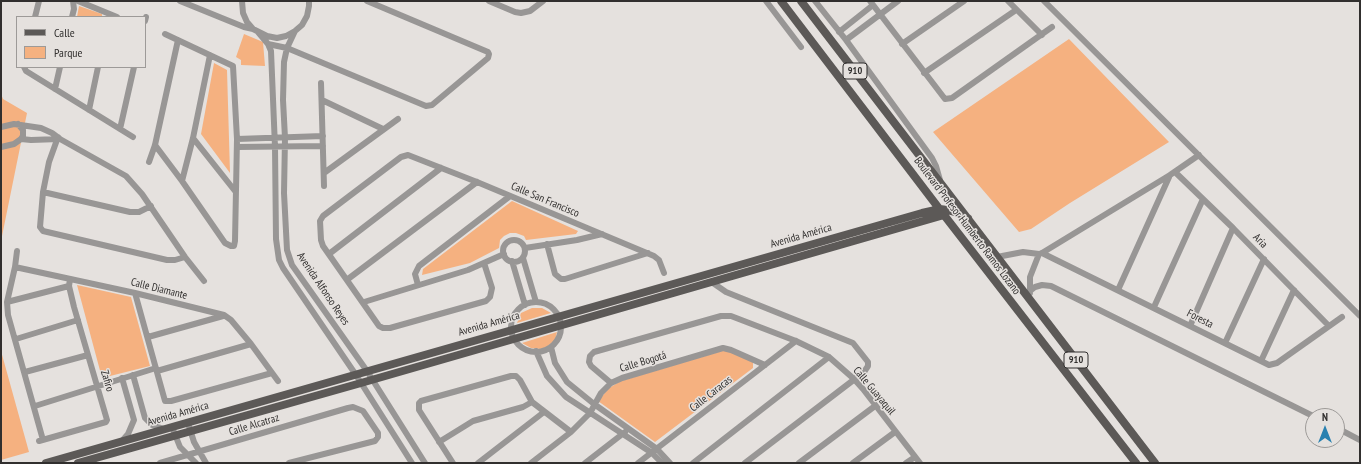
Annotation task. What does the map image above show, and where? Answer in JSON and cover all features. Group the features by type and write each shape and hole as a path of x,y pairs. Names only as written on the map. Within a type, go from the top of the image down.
{"main road":[{"name":"Boulevard Profesor Humberto Ramos Lozano","path":"781,1 1135,462"},
{"name":"Boulevard Profesor Humberto Ramos Lozano","path":"801,1 1155,463"},
{"path":"922,213 929,204 929,194"},
{"path":"942,212 953,211 968,218"},
{"name":"Avenida América","path":"78,463 175,435 189,427 367,371 922,213 942,212"},
{"name":"Avenida América","path":"46,463 71,460 82,453 169,428 189,427 373,380 713,283 942,212"},
{"path":"700,276 703,285"},
{"path":"1123,446 1132,444 1136,438"},
{"path":"1135,462 1138,453 1146,451"},
{"path":"82,453 82,458 86,461"}],"street":[{"path":"35,16 39,1"},
{"path":"72,16 74,9 73,1"},
{"path":"74,9 80,1 109,15"},
{"path":"180,1 267,36 276,38 295,32"},
{"name":"Avenida Alfonso Reyes","path":"242,1 243,13 247,22 268,44 271,51 278,256 283,268 356,375 412,463"},
{"name":"Avenida Alfonso Reyes","path":"309,1 307,16 302,25 295,32 287,48 284,62 285,222 287,250 292,265 367,371 425,463"},
{"path":"268,44 287,48 424,106 432,105 488,58 488,52 367,1"},
{"path":"489,1 521,13 530,11 539,2"},
{"path":"766,1 801,47"},
{"path":"815,1 846,40 932,158 943,188"},
{"path":"846,40 898,1"},
{"path":"902,44 964,1"},
{"path":"1008,1 1042,35"},
{"path":"1044,1 1360,316"},
{"path":"839,32 872,3 945,99 952,98 1052,27"},
{"path":"924,73 1016,10"},
{"path":"155,145 225,243 234,246 237,139 233,66 165,34"},
{"path":"149,162 155,145 178,40"},
{"path":"182,181 193,138 210,55"},
{"path":"24,68 132,137"},
{"path":"55,89 60,68"},
{"path":"89,110 98,68"},
{"path":"120,129 134,68"},
{"path":"321,83 324,186"},
{"path":"322,100 383,129"},
{"path":"324,174 398,119"},
{"path":"1,127 10,124 18,124 41,128 126,176 151,206 185,257 204,281"},
{"path":"1,147 14,144 21,139 23,136 23,130 18,124"},
{"path":"237,139 323,136"},
{"path":"21,139 31,140 58,138"},
{"path":"58,138 49,162 43,192 40,227 45,233 167,260 175,260 185,257"},
{"path":"193,138 235,192"},
{"path":"237,147 323,146"},
{"name":"Calle San Francisco","path":"329,254 322,243 320,221 323,216 401,157 408,155 648,253 658,258 664,273"},
{"path":"997,257 1023,252 1040,253 1173,173 1199,155"},
{"path":"441,168 329,254 364,302 379,326 386,328 486,301 490,297 492,288 484,263"},
{"path":"1118,290 1173,173"},
{"name":"Aria","path":"1173,173 1233,228 1329,326"},
{"path":"348,279 477,182"},
{"path":"43,192 130,212 139,212 151,206"},
{"path":"418,285 415,274 419,266 510,196"},
{"path":"1154,307 1203,199"},
{"path":"276,222 285,222"},
{"path":"1190,326 1233,228"},
{"path":"525,248 577,240 602,234"},
{"path":"523,258 520,260 508,260 503,250 506,243 513,240 520,242 525,248 523,258 536,302"},
{"path":"547,244 555,274 561,279 648,253"},
{"path":"17,252 7,302 8,315 35,406 133,374 157,370 251,344"},
{"path":"1031,300 1030,277 1040,253"},
{"name":"Foresta","path":"1040,253 1154,307 1269,365 1277,363 1342,317"},
{"path":"364,302 468,270 504,254"},
{"path":"1225,343 1264,259"},
{"path":"512,261 525,305"},
{"name":"Calle Diamante","path":"15,267 136,293 224,315 231,320 251,344 278,381"},
{"name":"Zafiro","path":"35,406 41,440 107,421 78,320 70,286 70,279"},
{"path":"713,283 726,292 853,343 868,362 868,366 864,372 854,378 745,463"},
{"path":"1030,291 1035,287 1042,285 1051,286 1305,412"},
{"path":"7,302 70,286"},
{"path":"521,290 531,288"},
{"path":"1261,361 1294,290"},
{"path":"136,293 164,400 167,402 272,373"},
{"path":"536,302 545,304 553,309 559,316 561,326 559,338 551,347 536,352 524,348 515,339 512,330 514,315 525,305 536,302"},
{"path":"148,337 224,315"},
{"name":"Calle Guayaquil","path":"611,383 591,366 589,359 591,354 594,352 721,316 735,317 796,341 829,357 854,378 920,463"},
{"path":"16,339 78,320"},
{"name":"Calle Caracas","path":"638,463 796,341"},
{"path":"551,347 555,363 567,382 626,432"},
{"name":"Calle Bogotá","path":"532,463 572,432 590,413 601,394 611,383 622,378 723,348 765,365"},
{"path":"536,352 547,376 566,397 590,413 626,432 670,463"},
{"path":"25,372 88,355"},
{"path":"693,463 829,357"},
{"path":"133,374 145,418 152,425 169,428 175,435 180,447 196,463"},
{"path":"453,463 419,410 419,403 421,401 511,376 516,376 520,380 532,402 572,432"},
{"path":"122,378 134,420 128,434 122,442"},
{"path":"559,390 567,382"},
{"path":"128,400 139,396"},
{"path":"439,442 473,421 523,407 532,402"},
{"path":"799,463 875,406"},
{"name":"Calle Alcatraz","path":"160,463 353,407 363,411 378,433 378,437 375,441 289,463"},
{"path":"478,463 544,412"},
{"path":"134,420 145,418"},
{"path":"189,427 194,442 206,463"},
{"path":"585,463 626,432"},
{"path":"853,463 895,432"},
{"path":"1345,432 1360,440"},
{"path":"654,451 662,463"},
{"path":"906,463 914,456"}],"green space":[{"path":"79,6 102,14 102,16 77,16"},
{"path":"244,34 263,42 265,66 241,65 241,60 236,57"},
{"path":"1069,39 1169,142 1031,229 1019,232 933,132"},
{"path":"214,63 227,70 230,173 201,134"},
{"path":"1,94 3,99 27,113 1,241"},
{"path":"512,201 578,231 576,234 526,240 524,236 516,233 510,233 500,240 499,248 470,263 422,275 423,269"},
{"path":"77,285 131,297 150,366 102,378"},
{"path":"532,308 542,308 551,313 517,323 521,313"},
{"path":"557,332 555,340 547,347 541,349 531,348 522,343"},
{"path":"725,350 753,361 753,368 655,442 598,401 609,388 621,381"},
{"path":"1,351 29,452 1,460"}]}
